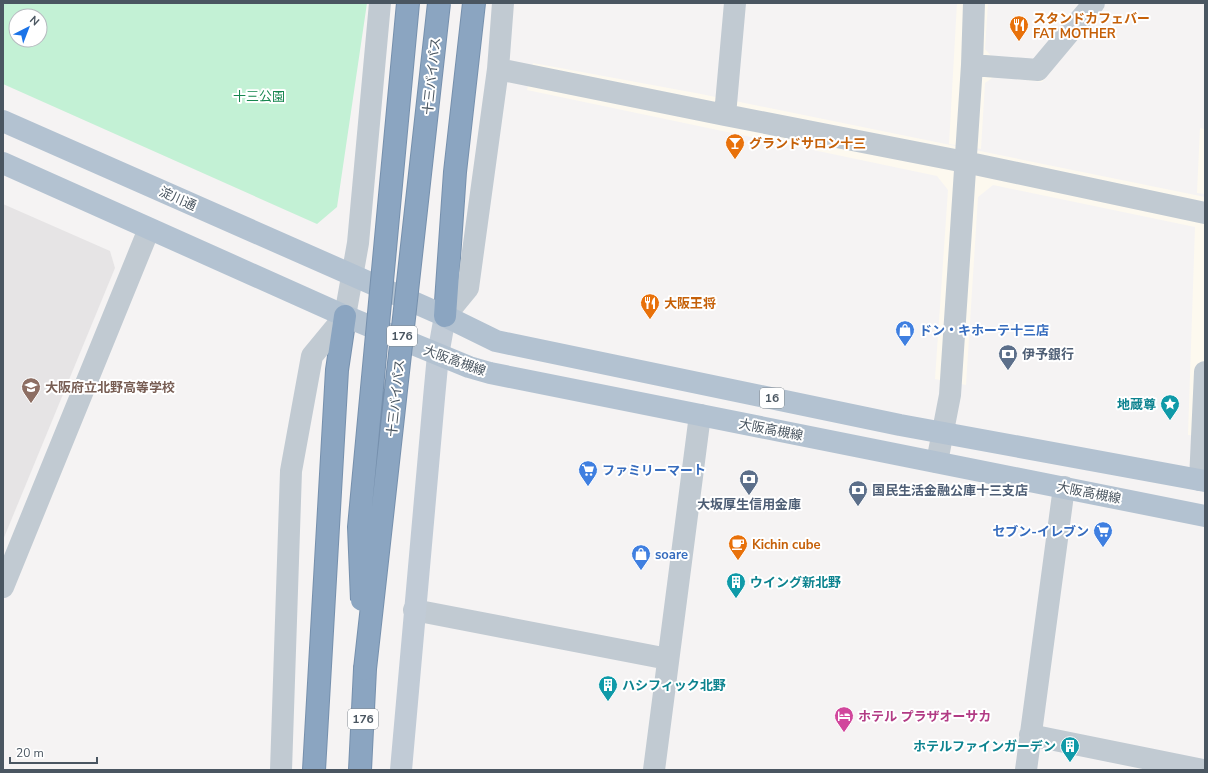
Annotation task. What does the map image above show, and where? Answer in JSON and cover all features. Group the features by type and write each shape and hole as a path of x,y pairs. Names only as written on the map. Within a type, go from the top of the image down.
{"highway":[{"name":"176","path":"365,669 358,527 408,3"},
{"name":"十三バイパス","path":"360,770 365,669 439,3"},
{"path":"445,316 455,172 474,3"},
{"path":"314,770 336,370 345,316"}],"main road":[{"name":"淀川通","path":"3,121 353,274"},
{"path":"3,163 345,316"},
{"name":"16","path":"353,274 496,341 942,433 1203,480"},
{"name":"大阪高槻線","path":"345,316 469,367 498,375 1205,516"}],"street":[{"path":"281,770 291,470 312,356 345,316 358,243 380,3"},
{"path":"401,770 414,610 438,355 445,316 468,288 498,69 503,3"},
{"path":"725,115 734,3"},
{"path":"936,462 950,395 972,65 974,3"},
{"path":"972,65 1038,70 1094,3"},
{"path":"498,69 965,162 1205,213"},
{"path":"3,587 149,229"},
{"path":"1203,480 1205,372"},
{"path":"654,770 700,415"},
{"path":"1026,770 1064,487"},
{"path":"414,610 668,659"},
{"path":"1030,735 1203,770"}],"shaded area":[{"path":"957,3 988,3 985,49 994,59 1038,61 1086,3 1105,3 1042,82 995,76 985,83 981,149 949,144"},
{"path":"533,63 701,94 1205,197 1205,437 1188,435 1195,227 993,185 978,197 966,385 935,379 948,190 937,176 527,90"},
{"path":"1205,109 1205,194 1197,193 1200,128 1204,129"},
{"name":"大阪府立北野高等学校","path":"3,204 110,251 115,268 3,540"}],"green space":[{"name":"十三公園","path":"3,3 367,3 337,207 317,224 3,84"}],"place":[{"name":"スタンドカフェバー FAT MOTHER","path":"1019,42"},
{"name":"グランドサロン十三","path":"735,160"},
{"name":"大阪王将","path":"650,320"},
{"name":"ドン・キホーテ十三店","path":"905,347"},
{"name":"伊予銀行","path":"1008,371"},
{"name":"大阪府立北野高等学校","path":"31,404"},
{"name":"地蔵尊","path":"1170,421"},
{"name":"ファミリーマート","path":"588,487"},
{"name":"大坂厚生信用金庫","path":"749,496"},
{"name":"国民生活金融公庫十三支店","path":"858,507"},
{"name":"セブン-イレブン","path":"1103,548"},
{"name":"Kichin cube","path":"738,561"},
{"name":"soare","path":"641,571"},
{"name":"ウイング新北野","path":"736,599"},
{"name":"ハシフィック北野","path":"608,702"},
{"name":"ホテル プラザオーサカ","path":"844,733"},
{"name":"ホテルファインガーデン","path":"1070,763"}]}
